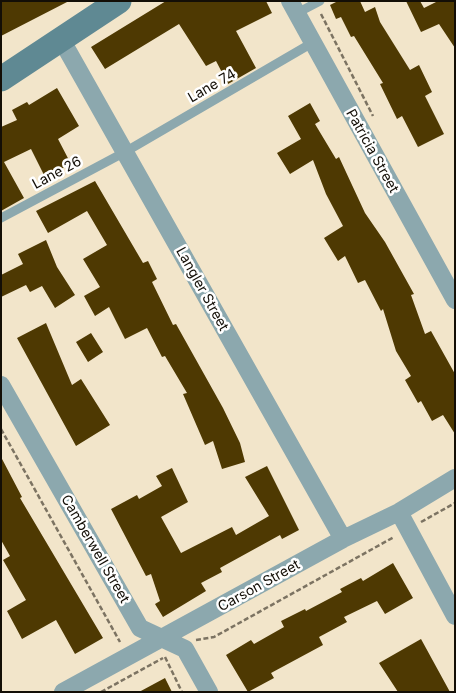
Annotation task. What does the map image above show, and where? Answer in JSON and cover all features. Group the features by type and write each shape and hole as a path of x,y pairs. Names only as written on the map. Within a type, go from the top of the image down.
{"main road":[{"path":"1,79 119,1"}],"street":[{"name":"Patricia Street","path":"294,7 312,43 455,300"},
{"name":"Langler Street","path":"61,39 343,539"},
{"name":"Camberwell Street","path":"1,385 140,628 182,648"},
{"name":"Carson Street","path":"63,692 133,664 162,639 343,539 398,512 455,478"},
{"path":"398,512 455,616"},
{"path":"182,648 185,649 209,692"}],"lane":[{"path":"294,7 318,2"},
{"name":"Lane 74","path":"125,152 312,43"},
{"name":"Lane 26","path":"1,218 125,152"}],"path":[{"path":"318,2 373,116"},
{"path":"1,429 133,664"},
{"path":"101,692 133,664 163,657 198,638 214,638 455,503"},
{"path":"163,657 182,692"}],"building":[{"path":"1,1 69,1 1,36"},
{"path":"166,1 266,1 272,13 236,31 256,68 228,84 216,61 206,66 179,24 105,69 91,47"},
{"path":"338,1 360,1 365,12 375,7 380,22 410,70 419,65 432,92 425,96 444,134 418,147 402,116 397,119 380,84 383,83 354,36 351,37 341,17 336,19 330,5"},
{"path":"406,1 420,1 424,8 438,1 455,1 455,48 439,24 421,32"},
{"path":"57,88 79,126 58,139 71,164 45,177 31,149 4,162 24,198 1,211 1,127 17,120 12,110 27,102 29,105"},
{"path":"310,103 320,121 315,124 336,159 339,157 365,213 385,242 414,294 411,295 425,334 431,331 455,374 455,434 443,415 432,421 421,401 418,403 405,380 411,376 396,351 383,309 381,311 365,280 358,283 345,256 338,261 324,238 343,226 326,194 313,160 290,174 277,153 301,139 288,116"},
{"path":"95,181 143,263 148,261 157,279 152,282 173,325 176,324 223,408 240,443 245,462 222,469 213,441 205,445 183,394 187,393 165,356 162,357 147,328 125,339 109,307 95,316 84,296 100,287 83,259 107,245 87,211 48,233 36,211"},
{"path":"46,240 57,267 75,295 55,308 42,286 30,292 26,285 1,297 1,275 23,264 18,254"},
{"path":"46,323 72,385 81,379 110,425 76,446 17,338"},
{"path":"91,333 103,352 88,362 76,342"},
{"path":"1,457 22,497 20,498 103,638 75,654 56,620 22,639 7,611 26,600 3,560 10,556 1,540"},
{"path":"267,466 299,530 282,539 280,535 220,568 222,572 201,583 206,591 163,617 155,604 160,601 151,574 146,576 111,509 137,495 139,499 162,486 156,476 172,468 188,502 161,517 181,553 232,527 236,535 269,516 245,477"},
{"path":"393,563 413,598 385,614 377,601 344,617 347,622 319,637 323,645 271,673 274,678 248,692 226,655 251,640 254,644 284,627 281,621 305,609 306,611 342,592 340,589 361,578 363,581"},
{"path":"421,639 450,692 398,692 379,663"},
{"path":"165,678 172,692 139,692"}]}
